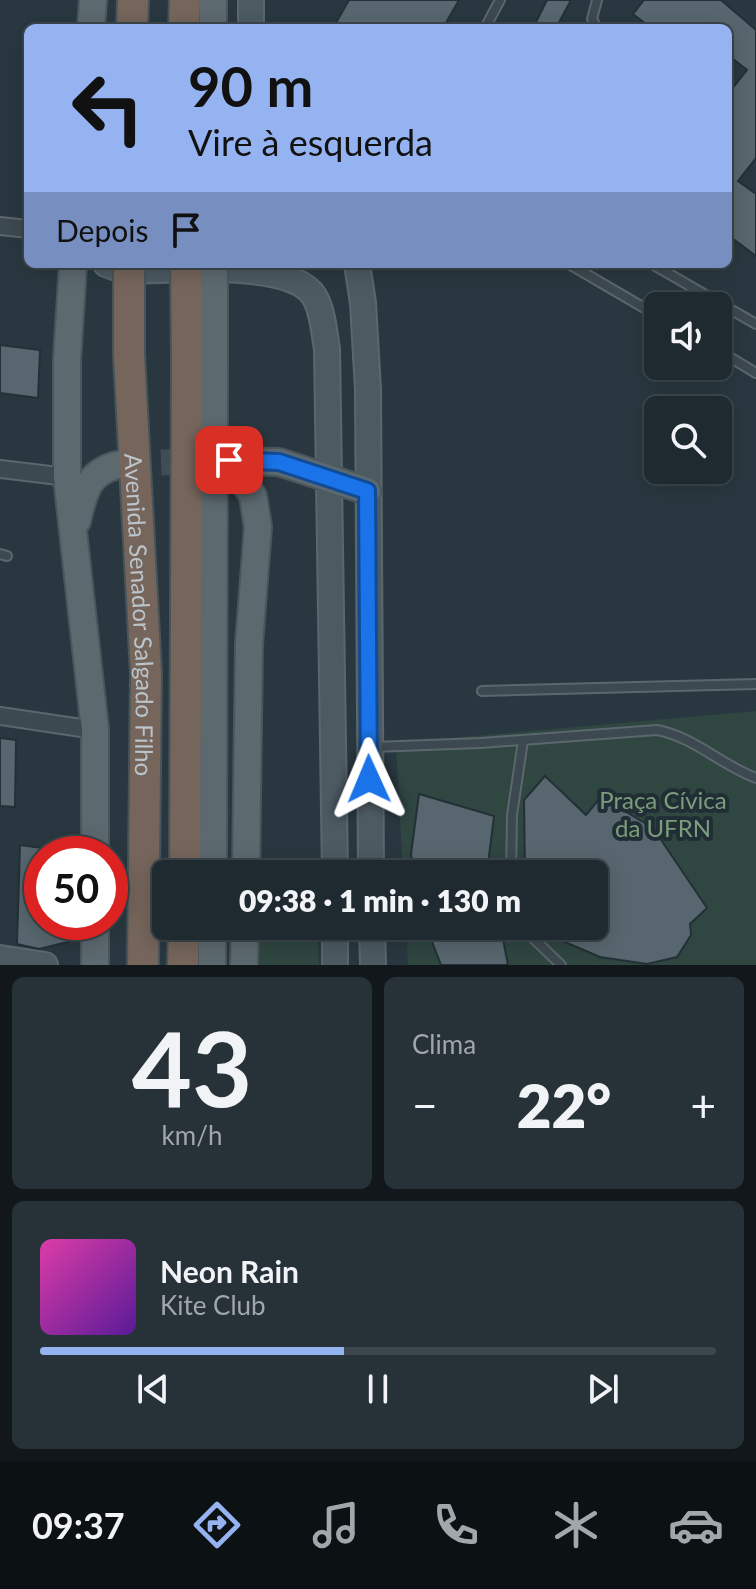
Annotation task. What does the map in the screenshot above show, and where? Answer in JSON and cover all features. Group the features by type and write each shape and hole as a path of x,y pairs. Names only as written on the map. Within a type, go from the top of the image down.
{"highway":[{"path":"132,24 133,0"},
{"path":"184,24 185,0"},
{"name":"Avenida Senador Salgado Filho","path":"129,268 129,355 146,673 143,965"},
{"name":"Avenida Senador Salgado Filho","path":"185,860 201,357 187,268"},
{"path":"183,965 184,940"}],"main road":[{"path":"91,24 93,0"},
{"path":"213,0 213,24"},
{"path":"251,0 251,24"},
{"name":"Avenida Senador Salgado Filho","path":"73,268 67,360 67,477 72,546 95,730 95,836"},
{"path":"116,268 124,271 231,268 288,277 312,293 319,308 327,349 335,860"},
{"name":"Avenida Senador Salgado Filho","path":"213,860 201,357 231,268"},
{"path":"358,268 368,390 371,860"},
{"path":"246,860 249,644 258,527 253,496 227,460 279,462 367,491"},
{"path":"72,546 88,483 100,470 122,464"},
{"path":"95,940 95,965"},
{"path":"212,940 212,965"},
{"path":"244,965 247,940"},
{"path":"335,940 335,965"},
{"path":"372,940 373,965"},
{"path":"0,958 45,965"}],"street":[{"path":"82,0 93,0"},
{"path":"0,226 24,229"},
{"path":"0,469 67,477"},
{"path":"0,716 95,730"}],"lane":[{"path":"487,24 500,0"},
{"path":"595,24 592,19 597,0"},
{"path":"576,268 644,308"},
{"path":"659,268 756,324"},
{"path":"732,358 756,373"},
{"path":"482,691 756,684"},
{"path":"368,747 523,741 657,730 681,737 723,764 756,778"},
{"path":"511,860 512,815 523,741"},
{"path":"535,940 561,965"}],"green space":[{"name":"Praça Cívica da UFRN","path":"756,711 756,965 408,965 407,940 608,940 608,860 402,860 396,743"},
{"path":"256,940 318,940 319,965 256,965"}],"building":[{"path":"349,0 459,0 445,24 335,24"},
{"path":"547,0 571,0 558,24 535,24"},
{"path":"644,0 721,0 756,30 756,158 738,181 756,194 756,256 732,238 732,89 747,70 732,58 732,24 646,24 633,14"},
{"path":"0,345 40,350 38,398 0,393"},
{"path":"0,738 16,740 15,807 0,806"},
{"path":"545,776 586,815 601,797 653,828 707,908 690,924 691,935 677,957 647,964 600,957 560,940 608,940 608,860 525,860 524,800"},
{"path":"419,794 494,816 490,860 412,860"},
{"path":"20,845 24,846 24,940 76,940 39,949 17,944"},
{"path":"431,940 503,940 508,965 441,965"}],"tunnel":[{"path":"122,464 205,461"}],"route":[{"path":"229,460 279,462 367,491 369,779"}]}
